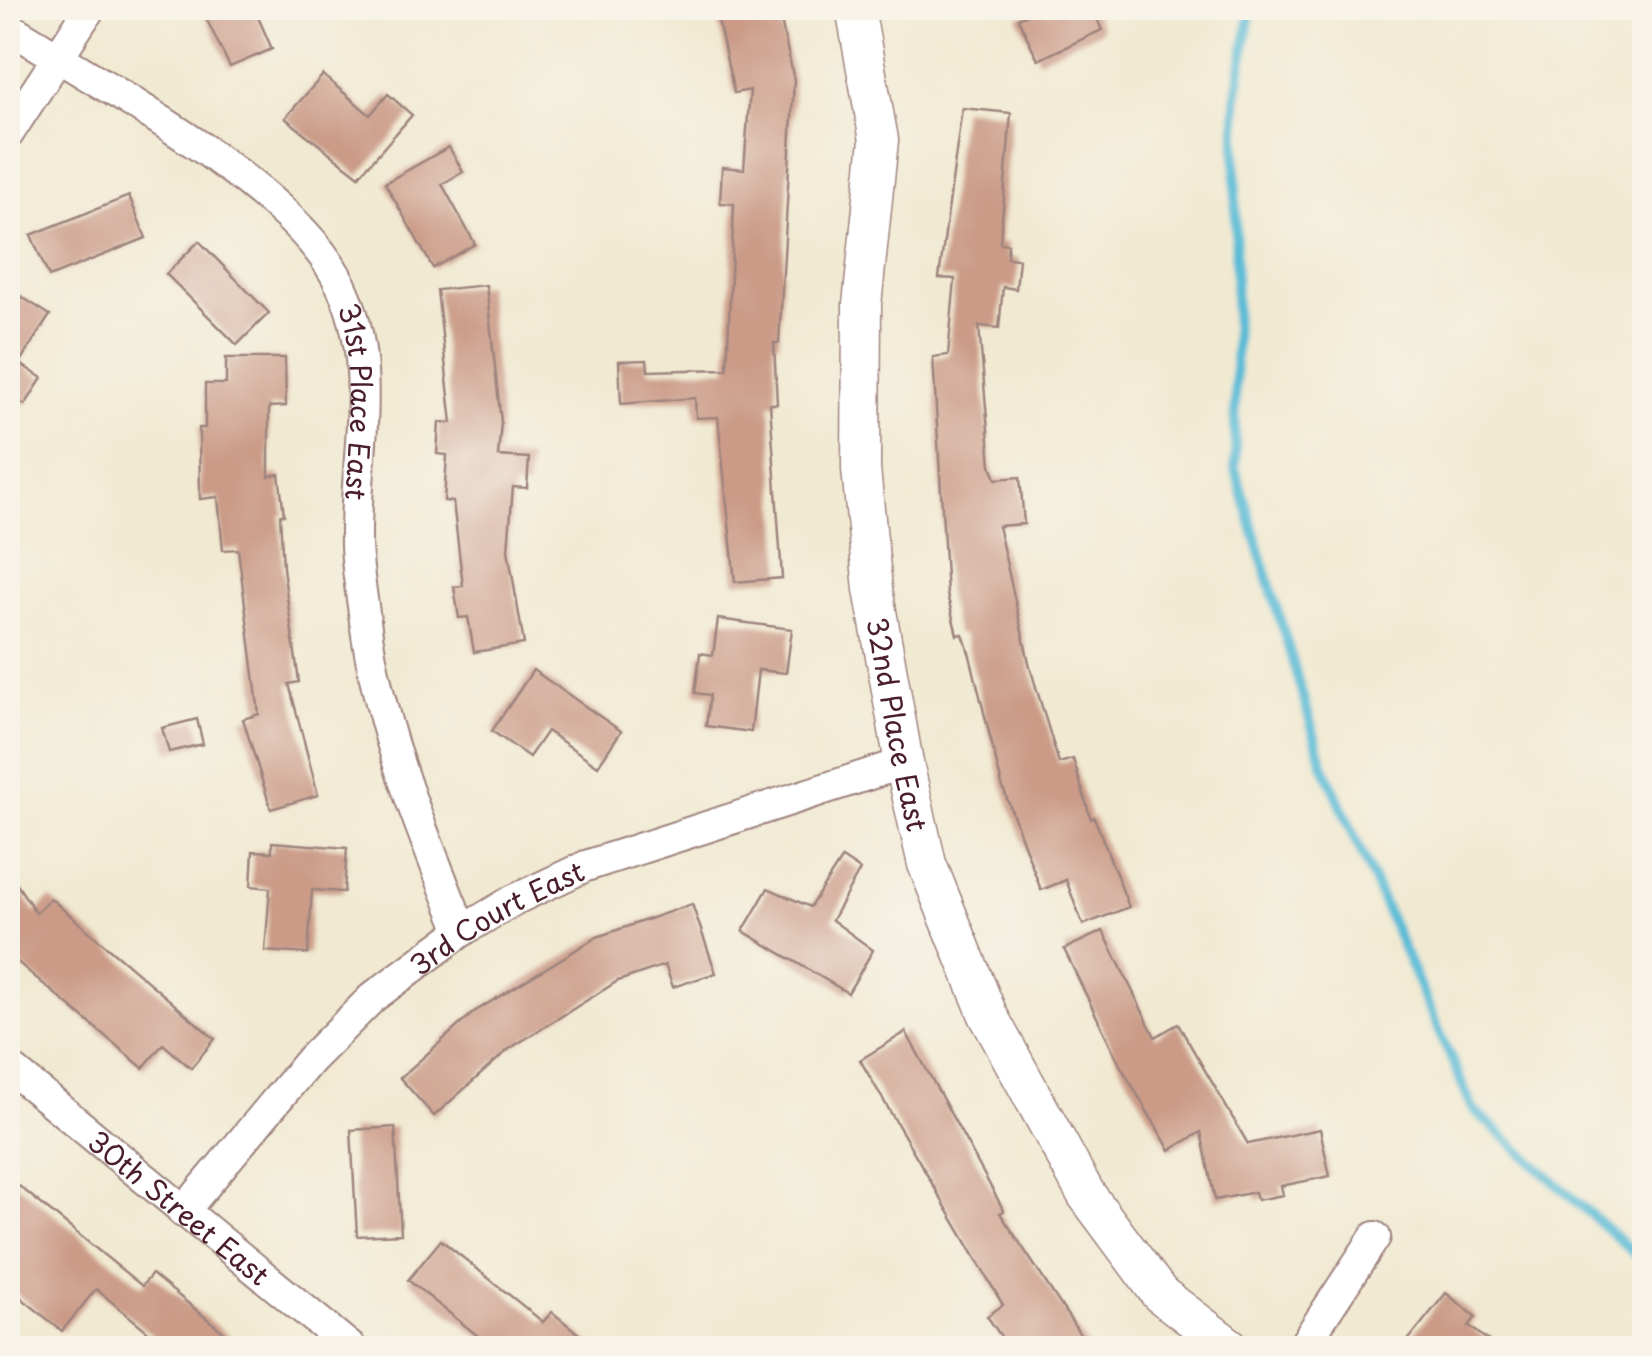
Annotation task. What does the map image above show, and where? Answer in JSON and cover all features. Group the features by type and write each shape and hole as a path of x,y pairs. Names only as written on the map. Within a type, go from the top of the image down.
{"street":[{"path":"8,134 90,8"},
{"name":"32nd Place East","path":"855,8 879,140 862,305 862,469 872,589 927,864 955,941 1025,1089 1132,1262 1189,1320 1231,1348"},
{"name":"31st Place East","path":"8,27 176,134 275,205 305,232 330,266 349,304 360,344 364,385 356,547 366,627 393,744 462,931"},
{"name":"3rd Court East","path":"183,1212 335,1035 373,997 462,931 514,900 586,866 904,763"},
{"name":"30th Street East","path":"8,1066 351,1348"},
{"path":"1302,1348 1375,1237"}],"building":[{"path":"201,8 254,8 272,49 230,67"},
{"path":"771,8 773,17 780,16 794,80 779,343 774,343 777,404 770,404 782,578 735,582 718,417 696,418 695,398 621,404 619,361 647,360 648,371 727,369 734,204 720,203 722,167 744,169 750,90 734,93 716,11"},
{"path":"1039,8 1092,8 1102,30 1038,60 1018,18"},
{"path":"323,75 370,115 388,94 412,115 359,176 285,118"},
{"path":"962,108 1011,113 1000,243 1008,244 1007,258 1019,259 1016,289 1003,287 999,328 979,326 991,465 996,479 1020,477 1024,524 998,526 1030,667 1059,763 1073,759 1091,819 1094,817 1129,907 1083,925 1066,880 1041,890 1002,785 970,656 963,634 957,635 947,594 933,357 948,355 955,279 939,278"},
{"path":"449,147 463,172 442,184 475,244 433,268 385,183"},
{"path":"129,196 146,238 49,277 31,235"},
{"path":"199,241 269,313 237,345 166,274"},
{"path":"486,285 501,422 498,456 529,458 527,488 513,487 508,550 524,644 474,652 468,617 459,618 454,587 463,586 453,502 444,501 447,455 437,454 439,422 452,423 437,290"},
{"path":"8,288 50,315 19,363 42,378 25,405 8,395"},
{"path":"226,358 285,358 286,406 269,407 269,476 279,474 284,515 280,515 283,568 299,682 289,684 318,795 271,809 243,719 259,714 238,549 223,550 218,497 200,499 199,428 205,428 205,384 226,384"},
{"path":"718,619 792,629 786,673 758,670 751,732 706,726 710,695 695,693 700,653 713,655"},
{"path":"533,670 621,731 598,766 547,731 529,757 492,731"},
{"path":"197,719 203,744 169,752 162,728"},
{"path":"272,842 347,848 344,892 312,890 308,954 265,951 270,888 251,886 253,851 272,852"},
{"path":"842,858 860,870 832,920 873,950 848,993 743,931 768,888 810,907"},
{"path":"8,871 36,913 50,898 215,1039 191,1068 163,1044 143,1068 8,954"},
{"path":"692,904 716,973 673,987 665,965 618,981 509,1049 434,1116 400,1078 474,1012 597,937"},
{"path":"1103,931 1155,1037 1178,1024 1248,1144 1320,1129 1330,1176 1281,1186 1283,1195 1257,1200 1255,1192 1215,1200 1201,1132 1170,1150 1121,1067 1064,949"},
{"path":"906,1032 1004,1211 1000,1213 1089,1348 1009,1348 987,1316 1003,1305 860,1060"},
{"path":"395,1127 401,1234 357,1236 351,1130"},
{"path":"8,1177 142,1286 152,1274 243,1348 168,1348 96,1289 62,1331 8,1287"},
{"path":"441,1240 543,1322 552,1312 596,1348 493,1348 408,1280"},
{"path":"1446,1293 1476,1317 1469,1326 1498,1348 1402,1348"}],"waterway":[{"path":"1251,8 1236,99 1235,468 1323,764 1473,1109 1644,1262"}]}
